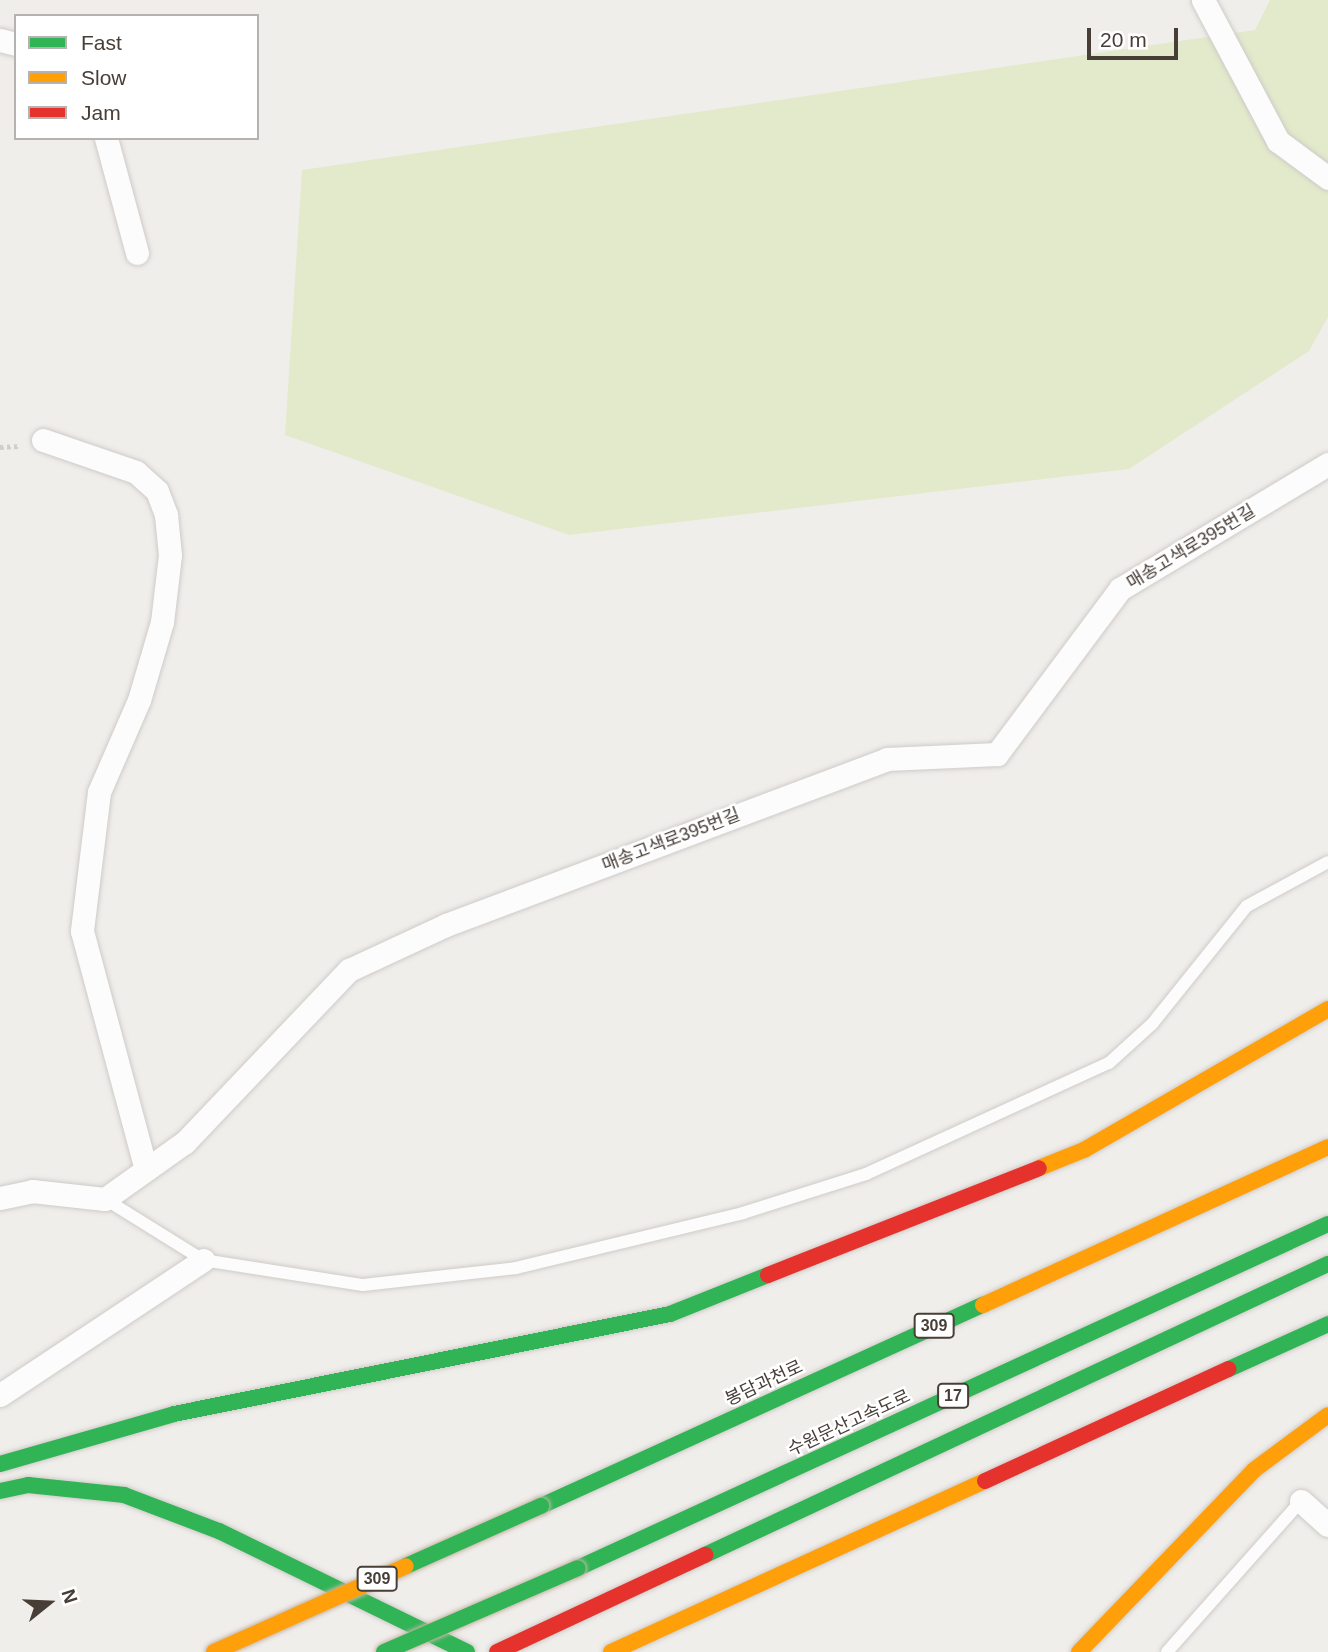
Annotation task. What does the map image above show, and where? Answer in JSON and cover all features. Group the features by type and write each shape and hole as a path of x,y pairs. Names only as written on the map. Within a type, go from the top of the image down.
{"highway":[{"path":"0,1464 174,1414 670,1314 1084,1150 1328,1009"},
{"name":"봉담과천로","path":"214,1652 1328,1147"},
{"name":"수원문산고속도로","path":"384,1652 578,1568 1328,1224"},
{"name":"17","path":"497,1652 600,1607 1328,1264"},
{"path":"611,1652 1328,1324"},
{"path":"1079,1652 1254,1470 1328,1415"},
{"path":"0,1491 28,1485 124,1495 219,1531 467,1652"}],"street":[{"path":"1203,0 1278,141 1328,178"},
{"path":"107,140 137,253"},
{"path":"43,440 136,472 157,491 166,515 170,555 162,622 139,700 99,792 82,931 146,1170"},
{"name":"매송고색로395번길","path":"105,1199 185,1142 349,970 446,925 887,759 998,754 1120,589 1328,464"},
{"path":"0,1198 32,1191 105,1199"},
{"path":"0,1395 204,1260"},
{"path":"1301,1502 1328,1525"}],"lane":[{"path":"105,1199 204,1260 363,1285 516,1268 743,1213 866,1174 1109,1063 1152,1024 1247,906 1328,862"},
{"path":"1167,1652 1301,1502"}],"green space":[{"path":"1270,0 1328,0 1328,317 1309,351 1129,469 569,535 285,435 302,170 1255,30"}],"traffic: fast":[{"path":"578,1568 1328,1224"},
{"path":"705,1555 1328,1264"},
{"path":"0,1464 174,1414 670,1314 768,1275"},
{"path":"541,1506 983,1305"},
{"path":"1229,1369 1328,1324"},
{"path":"0,1491 28,1485 124,1495 219,1531 467,1652"},
{"path":"406,1566 541,1506"},
{"path":"384,1652 578,1568"}],"traffic: slow":[{"path":"1039,1168 1084,1150 1328,1009"},
{"path":"983,1305 1328,1147"},
{"path":"1079,1652 1254,1470 1328,1415"},
{"path":"611,1652 985,1481"},
{"path":"214,1652 406,1566"}],"traffic: jam":[{"path":"768,1275 1039,1168"},
{"path":"985,1481 1229,1369"},
{"path":"497,1652 705,1555"}]}
